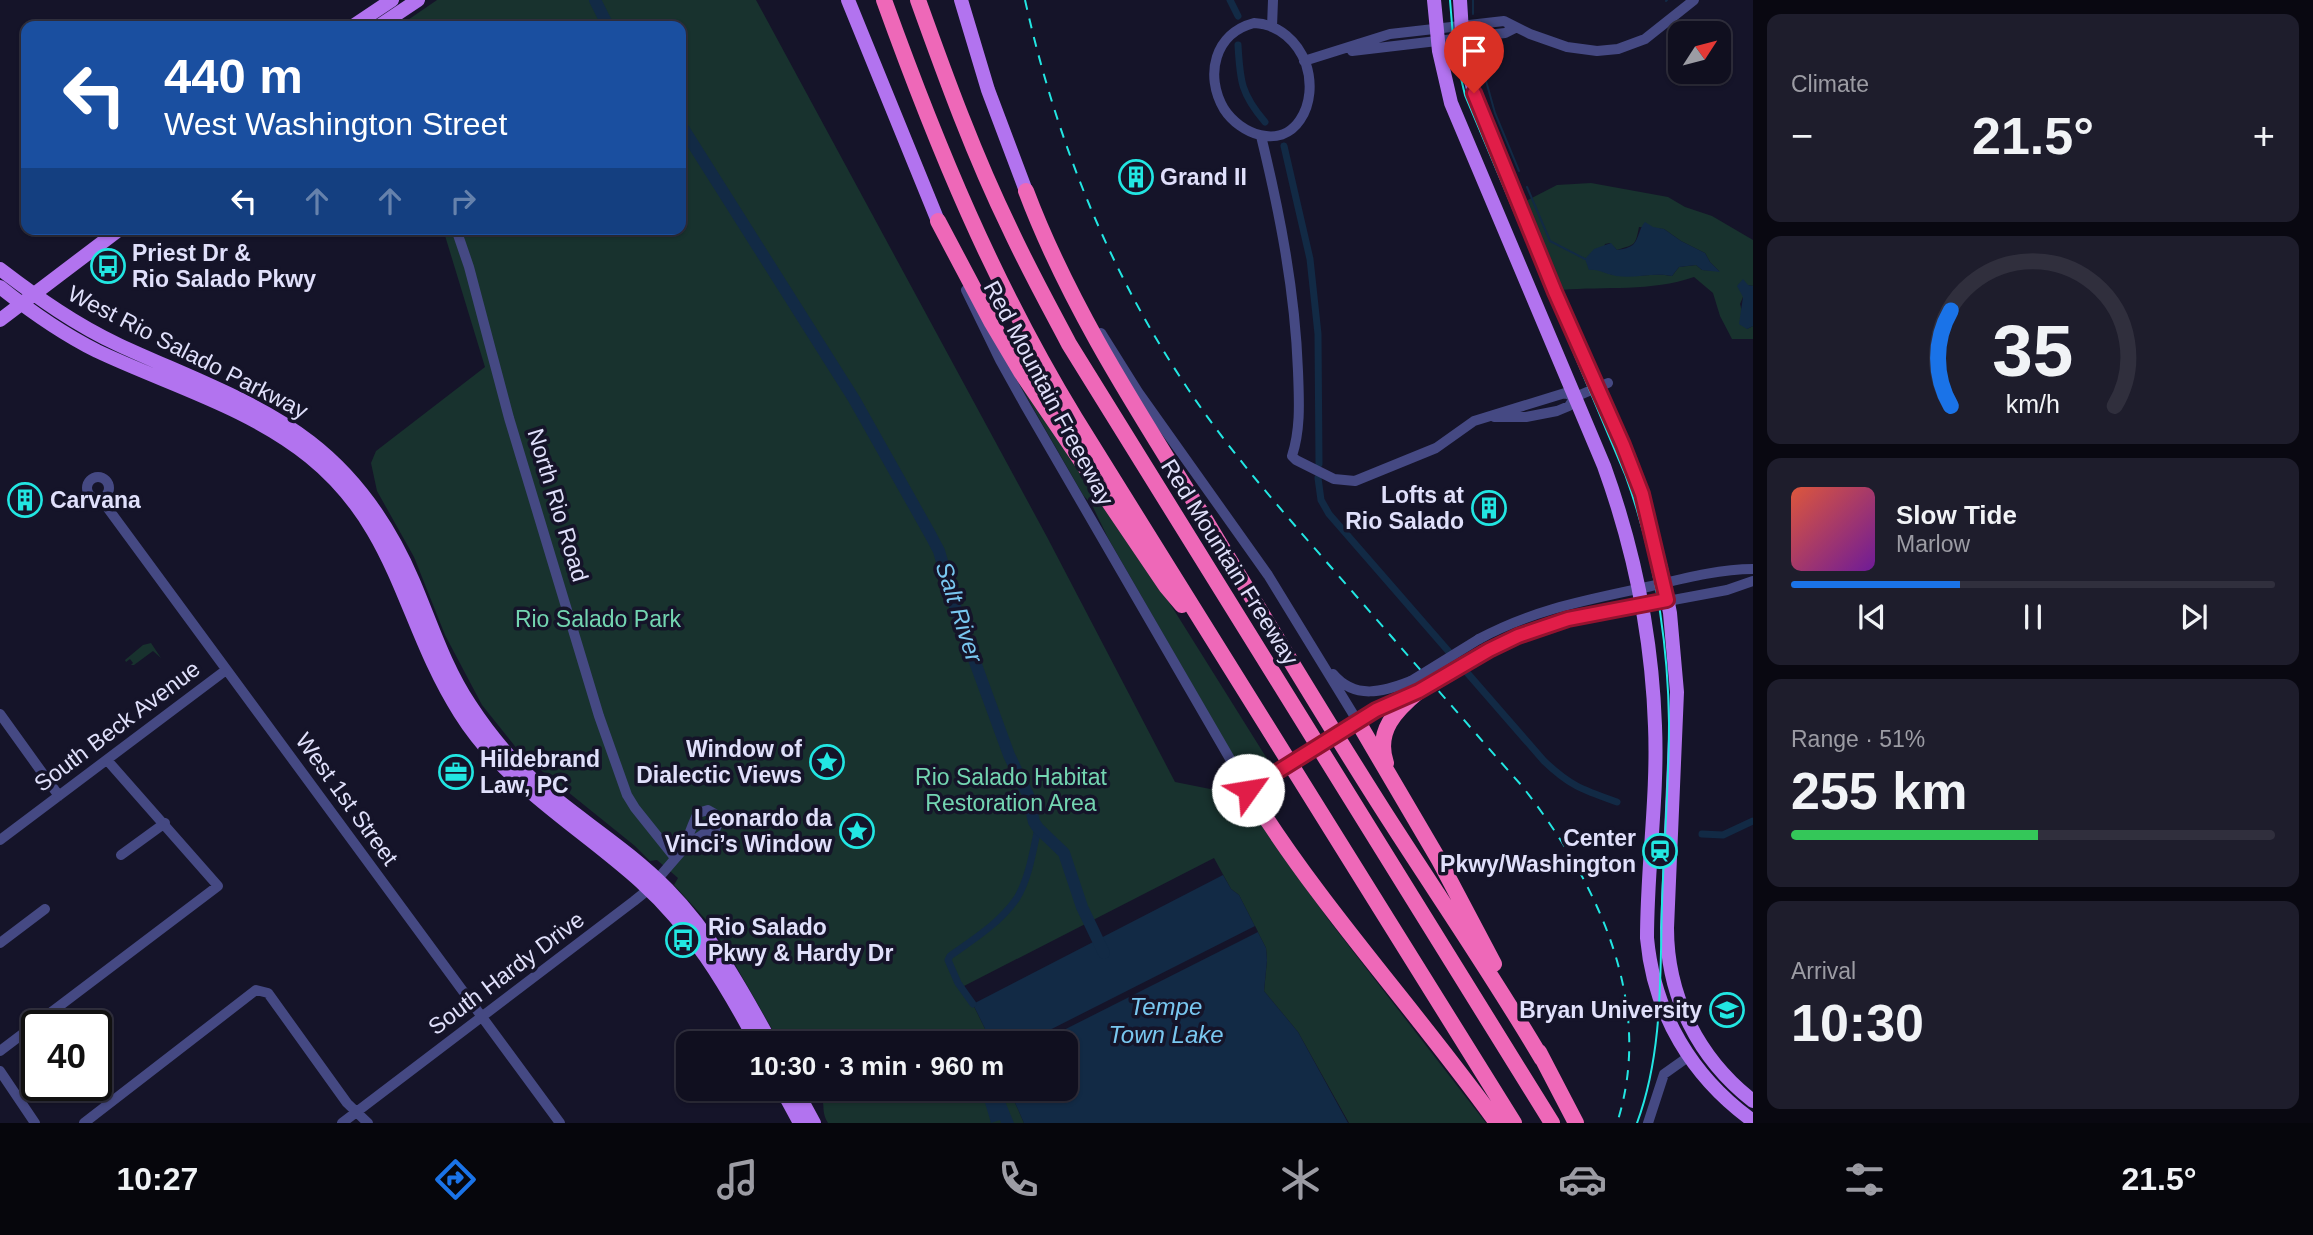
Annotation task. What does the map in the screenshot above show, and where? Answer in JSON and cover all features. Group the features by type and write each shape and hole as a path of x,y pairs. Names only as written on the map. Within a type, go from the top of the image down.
{"highway":[{"path":"884,0 946,166 1000,283 1062,396 1514,1123"},
{"name":"Red Mountain Freeway","path":"918,0 989,183 1069,344 1552,1123"},
{"path":"1026,191 1062,274 1126,390 1346,751 1542,1059"},
{"path":"938,221 992,323 1054,423 1166,586 1217,646"},
{"path":"1415,686 1395,713 1383,736 1385,761 1576,1123"},
{"path":"1353,725 1396,785"},
{"path":"1248,790 1322,898 1418,1018 1497,1123"}],"main road":[{"path":"360,21 392,0"},
{"path":"386,21 418,0"},
{"name":"Red Mountain Freeeway","path":"848,0 938,221"},
{"path":"961,0 988,90 1026,191"},
{"path":"1434,0 1443,78 1451,103 1617,502 1639,588 1651,672 1655,728 1647,906 1649,954 1664,1012 1688,1057 1721,1095 1753,1121"},
{"path":"1460,0 1467,69 1474,93 1545,268 1603,385 1642,494 1664,583 1677,692 1668,916 1669,964 1683,1012 1700,1044 1728,1079 1753,1101"},
{"path":"0,320 112,235"},
{"name":"West Rio Salado Parkway","path":"0,269 62,314 104,338 276,419 327,457 365,496 391,534 414,582 440,664"},
{"name":"West Rio Salado Parkway","path":"0,287 22,304 98,351 251,419 285,439 322,467 356,503 379,539 440,664 483,724 520,767 653,884 714,945 737,980 765,1031"},
{"name":"West Rio Salado Parkway","path":"653,884 718,973 750,1031"},
{"path":"788,1101 800,1123"},
{"path":"802,1101 814,1123"}],"street":[{"path":"1272,27 1273,0"},
{"path":"1305,63 1377,37 1462,32 1503,21 1567,47 1597,51 1618,48 1645,39 1694,0"},
{"path":"1259,23 1272,27 1291,40 1305,63 1310,92 1304,113 1294,127 1271,136 1236,122 1224,109 1215,79 1218,54 1223,41 1238,29 1259,23"},
{"path":"1271,136 1296,323 1299,412 1298,439 1292,456 1329,477 1349,481 1365,478 1436,448 1471,422 1488,416 1505,418 1545,414 1569,406 1575,397 1603,385"},
{"path":"1026,191 1079,294 1116,357 1259,561 1336,677 1350,688 1379,692 1415,686 1539,627 1582,616 1727,590 1753,581"},
{"name":"Red Mountain Freeeway","path":"938,221 977,314 1012,382 1248,790"},
{"name":"North Rio Road","path":"458,235 509,418 599,716 627,795 675,858"},
{"name":"West 1st Street","path":"101,499 560,1123"},
{"path":"1248,790 1415,686 1479,639 1518,620 1558,605 1664,583 1753,569"},
{"path":"1302,627 1353,725"},
{"name":"South Beck Avenue","path":"0,840 226,670"},
{"path":"0,714 59,796"},
{"path":"0,1051 218,886 107,760"},
{"path":"708,810 715,814 718,820 713,831 705,833 699,831 695,824 701,811 708,810"},
{"path":"121,855 165,823"},
{"name":"South Hardy Drive","path":"686,846 685,839 695,824"},
{"name":"South Hardy Drive","path":"342,1123 653,884 686,846 705,833"},
{"path":"0,943 45,909"},
{"path":"83,1123 212,1027 256,990 268,993 347,1103 368,1123"},
{"path":"1648,1123 1664,1074 1688,1057"},
{"path":"0,1072 37,1123"}],"green space":[{"path":"437,0 756,0 1047,537 1175,782 1240,795 1328,919 1486,1123 1349,1123 1298,1032 1264,991 1266,948 1239,895 1231,889 1214,858 964,986 986,1031 773,1031 725,947 707,921 674,885 678,878 657,860 650,861 522,755 482,705 445,635 414,557 377,491 371,463 376,451 485,367 445,235 686,235 686,21 406,21"},
{"path":"1591,183 1668,197 1685,207 1712,216 1753,240 1753,286 1748,285 1740,304 1747,329 1753,326 1753,339 1732,339 1720,316 1713,293 1694,277 1645,287 1561,290 1524,202 1557,185","holes":["1639,227 1664,229 1705,253 1719,271 1702,270 1696,265 1679,267 1672,276 1625,276 1598,269 1605,244 1610,243 1617,250 1633,244"]},
{"path":"996,343 1117,519 1271,765 1255,775 1239,766 1108,538 1092,505 1083,495"},
{"path":"151,643 161,658 153,651 134,665 131,665 133,663 130,659 126,662 125,660 143,645"},
{"path":"822,1101 1014,1101 1024,1123 828,1123"}],"water":[{"path":"1645,222 1664,229 1705,253 1720,272 1702,270 1696,265 1679,267 1672,276 1623,277 1589,270 1585,259 1594,249 1611,243 1617,250 1632,245"},
{"path":"1743,279 1753,286 1753,326 1747,329 1739,324 1743,297 1737,286"},
{"name":"Tempe Town Lake","path":"1223,875 1231,889 1239,895 1266,948 1264,991 1298,1032 1348,1123 1024,1123 1014,1101 1078,1101 1078,1031 986,1031 973,1004"},
{"path":"985,1101 1005,1101 1014,1123 1001,1123 1000,1120 991,1123"}],"pier":[{"path":"1255,926 1258,932 1062,1031 1048,1031"}],"waterway":[{"name":"Salt River","path":"595,0 606,21"},
{"path":"1230,0 1238,16"},
{"path":"1473,0 1473,14"},
{"path":"1238,45 1246,95 1265,122"},
{"path":"1481,63 1495,113 1519,171"},
{"name":"Salt River","path":"686,133 854,399 939,551 956,610 1009,755 1028,795 1034,822 1064,853 1082,907 1104,953"},
{"path":"1284,146 1310,259 1318,334 1319,464"},
{"path":"1527,187 1550,241 1585,259"},
{"path":"1318,478 1321,500 1329,514 1544,761 1578,786 1617,802"},
{"path":"1702,834 1723,835 1753,821"},
{"path":"973,1004 958,983 948,960 995,923 1017,898 1028,873 1038,828"}],"tram line":[{"path":"1450,0 1454,49 1465,95 1625,474 1644,535 1658,597 1666,659 1669,723 1660,986 1652,1069 1637,1123"}],"railway":[{"path":"1025,0 1052,103 1088,202 1109,250 1159,344 1241,461 1522,786 1574,861 1612,944 1624,988 1629,1033 1627,1078 1617,1123"}],"place":[{"name":"Grand II","path":"1136,177"},
{"name":"Priest Dr & Rio Salado Pkwy","path":"108,266"},
{"name":"Carvana","path":"25,500"},
{"name":"Lofts at Rio Salado","path":"1489,508"},
{"name":"Window of Dialectic Views","path":"827,762"},
{"name":"Hildebrand Law, PC","path":"456,772"},
{"name":"Leonardo da Vinci’s Window","path":"857,831"},
{"name":"Center Pkwy/Washington","path":"1660,851"},
{"name":"Rio Salado Pkwy & Hardy Dr","path":"683,940"},
{"name":"Bryan University","path":"1727,1010"}],"route":[{"path":"1248,790 1376,710 1419,691 1518,636 1568,619 1667,600 1642,494 1555,292 1474,93"}],"park label":[{"name":"Rio Salado Park","path":"598,619"},
{"name":"Rio Salado Habitat Restoration Area","path":"1011,790"}]}
